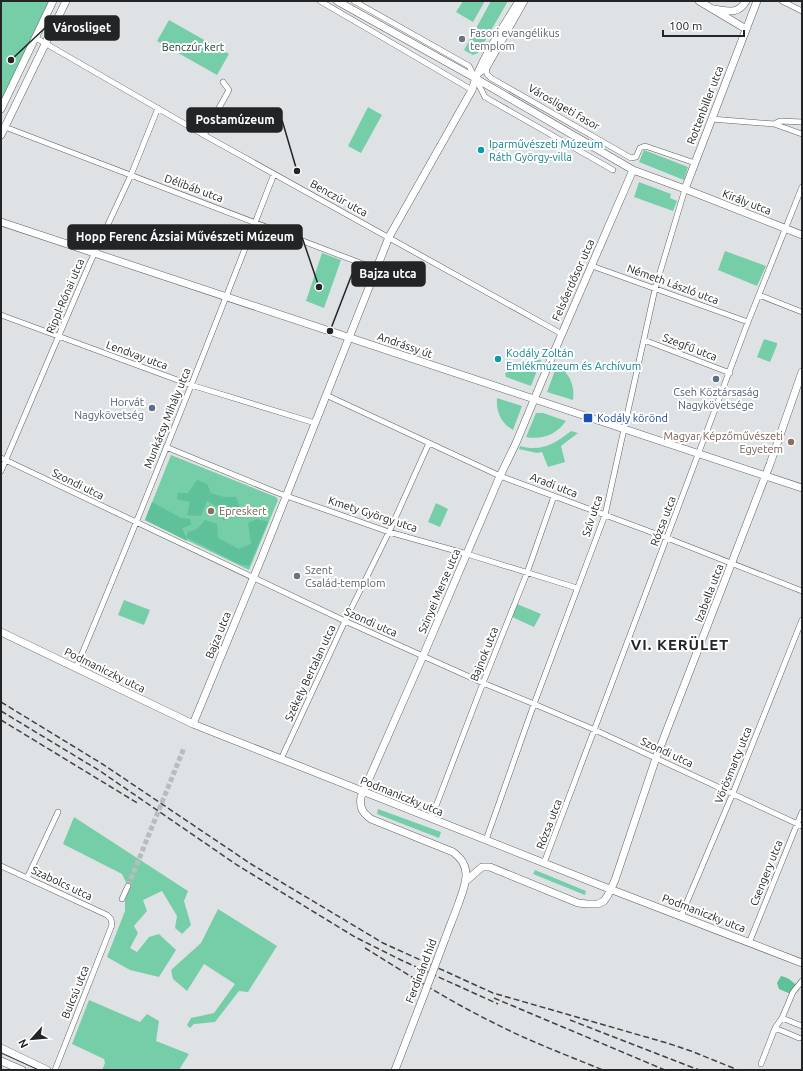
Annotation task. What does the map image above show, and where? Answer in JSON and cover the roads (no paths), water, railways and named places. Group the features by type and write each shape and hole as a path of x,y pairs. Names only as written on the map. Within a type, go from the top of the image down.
{"street":[{"path":"1,109 53,1"},
{"path":"1,135 66,1"},
{"path":"320,1 472,90"},
{"name":"Városligeti fasor","path":"337,1 477,76 633,170"},
{"name":"Városligeti fasor","path":"354,1 469,66 477,76 485,97 613,170"},
{"name":"Bajza utca","path":"193,724 253,578 388,237 472,90 484,60 518,1"},
{"path":"477,76 486,68 524,1"},
{"path":"699,1 746,29"},
{"path":"712,9 731,11 736,10 741,8 746,1"},
{"name":"Rottenbiller utca","path":"685,189 757,1"},
{"path":"782,1 802,11"},
{"name":"Benczúr utca","path":"36,38 204,135 562,334"},
{"name":"Városligeti fasor","path":"486,68 487,74 491,78 631,158 636,157 640,148 645,146 695,163"},
{"path":"204,135 229,90 223,82"},
{"name":"Rippl-Rónai utca","path":"1,471 3,459 59,337 89,265 101,242 158,108"},
{"path":"711,119 774,124 802,134"},
{"path":"774,124 780,121 802,122"},
{"name":"Délibáb utca","path":"5,127 130,176 376,268"},
{"path":"596,160 600,151"},
{"name":"Király utca","path":"633,170 802,235"},
{"name":"Felsőerdősor utca","path":"534,399 633,170"},
{"name":"Munkácsy Mihály utca","path":"76,668 137,523 274,174"},
{"name":"Rózsa utca","path":"544,863 748,322 802,187"},
{"name":"Szív utca","path":"486,840 534,704 605,515 655,288 685,189"},
{"name":"Andrássy út","path":"1,222 802,488"},
{"name":"Németh László utca","path":"592,266 748,322"},
{"path":"759,295 802,312"},
{"name":"Lendvay utca","path":"1,315 191,385 315,423"},
{"name":"Szegfű utca","path":"644,340 730,373"},
{"name":"Izabella utca","path":"611,890 656,758 765,476 802,372"},
{"name":"Aradi utca","path":"326,395 500,476 667,538 802,591"},
{"name":"Szinyei Merse utca","path":"363,792 534,399"},
{"name":"Székely Bertalan utca","path":"281,759 430,443"},
{"name":"Kmety György utca","path":"166,447 286,495 389,532 577,588"},
{"name":"Szondi utca","path":"3,459 345,621 483,683 595,730 800,824"},
{"name":"Bajnok utca","path":"431,819 527,573 554,496"},
{"name":"Vörösmarty utca","path":"681,916 802,620"},
{"name":"Podmaniczky utca","path":"1,632 193,724 611,890 802,963"},
{"path":"363,792 359,804 364,814 372,819 453,852 461,859 463,863 466,882"},
{"path":"27,878 58,812"},
{"name":"Csengery utca","path":"749,942 800,824 802,812"},
{"name":"Szabolcs utca","path":"1,866 107,915 112,921"},
{"name":"Ferdinánd híd","path":"395,1070 466,882 482,867 490,867 578,903 598,904 604,901 611,890"},
{"path":"122,899 128,886"},
{"name":"Bulcsú utca","path":"56,1070 112,925 112,921"},
{"path":"760,1064 775,1028 782,1018 793,992 802,982"},
{"path":"782,1018 802,1026"},
{"path":"775,1028 799,1038"},
{"path":"1,1048 47,1070"},
{"path":"1,1061 22,1070"}],"tunnel":[{"path":"128,886 184,748"}],"tram line":[{"path":"1,1053 39,1070"}],"railway":[{"path":"1,702 104,765 251,864 383,943 493,993 667,1043 738,1070"},
{"path":"1,711 100,771 237,865 355,937 401,960 498,1004"},
{"path":"1,720 139,804"},
{"path":"365,948 477,1015 534,1042 603,1070"},
{"path":"494,998 665,1070"},
{"path":"570,1020 699,1070"}],"place":[{"name":"Fasori evangélikus templom","path":"462,39"},
{"name":"Városliget","path":"11,60"},
{"name":"Iparművészeti Múzeum Ráth György-villa","path":"481,150"},
{"name":"Postamúzeum","path":"297,171"},
{"name":"Hopp Ferenc Ázsiai Művészeti Múzeum","path":"319,287"},
{"name":"Bajza utca","path":"330,331"},
{"name":"Kodály Zoltán Emlékmúzeum és Archívum","path":"498,359"},
{"name":"Cseh Köztársaság Nagykövetsége","path":"716,379"},
{"name":"Horvát Nagykövetség","path":"152,408"},
{"name":"Kodály körönd","path":"588,418"},
{"name":"Magyar Képzőművészeti Egyetem","path":"791,442"},
{"name":"Epreskert","path":"211,511"},
{"name":"Szent Család-templom","path":"297,576"}],"district":[{"name":"VI. KERÜLET","path":"680,645"}],"park label":[{"name":"Benczúr kert","path":"193,47"}]}
